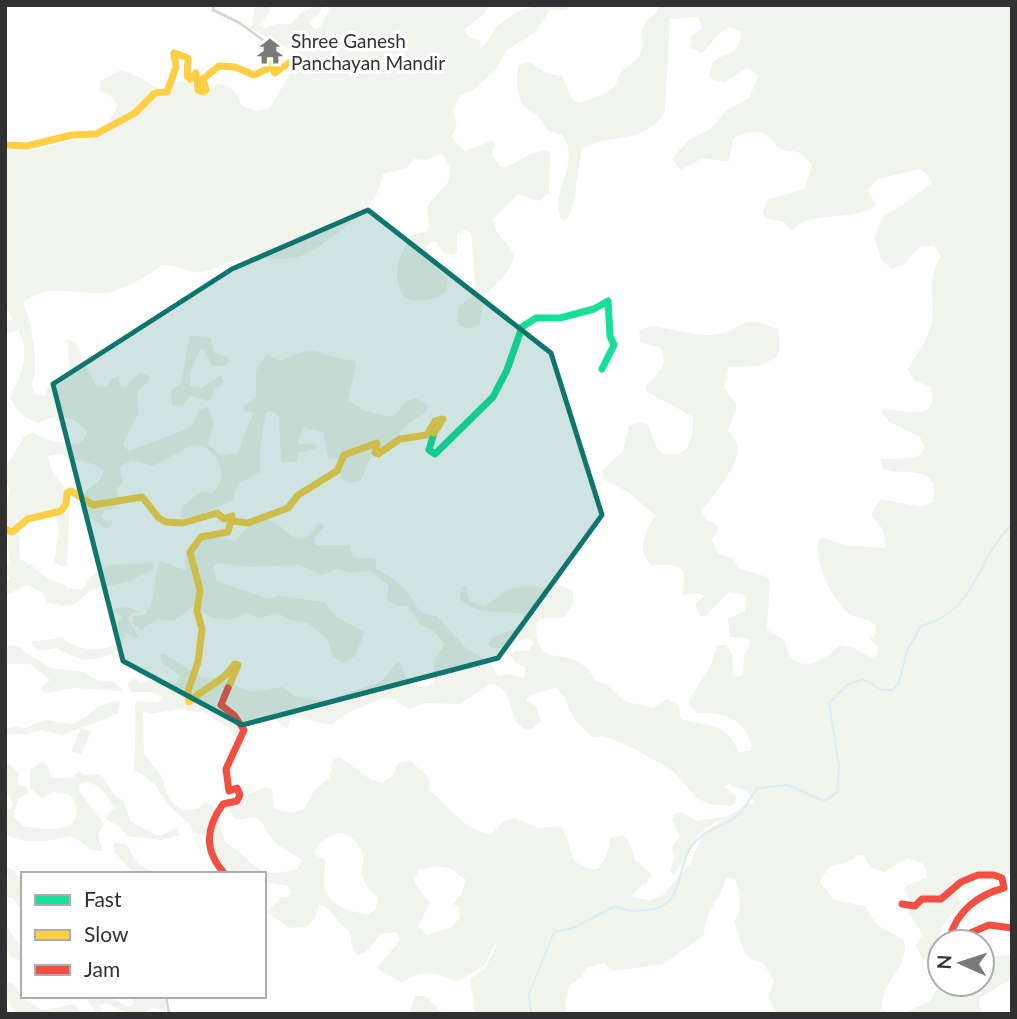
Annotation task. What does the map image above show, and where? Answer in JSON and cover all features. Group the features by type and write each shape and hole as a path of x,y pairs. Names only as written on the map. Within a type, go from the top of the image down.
{"street":[{"path":"5,145 21,148 76,132 96,134 107,125 131,118 145,108 155,93 167,92 176,67 174,53 188,58 187,76 190,79 196,73 198,90 203,92 206,90 203,79 219,66 235,67 254,75 267,69 274,60 278,61 273,70 275,73 291,61 238,22 219,15 213,10 214,5"},
{"path":"232,521 248,523 288,508 298,495 309,491 337,471 342,457 349,452 377,443 377,454 400,439 419,438 426,432 428,435 435,421 443,419 429,444 429,450 435,454 493,397 507,370 516,336 522,327 536,318 560,318 594,309 608,300 610,336 614,345 602,369"},
{"path":"5,529 12,532 28,519 61,511 66,504 67,493 71,491 92,505 114,504 126,497 140,496 147,500 156,516 175,524 217,513 224,519 232,516 228,532 201,537 190,552 200,590 197,607 202,629 198,662 188,691 189,702 203,689 227,676 235,664 238,665 221,705 239,721 243,731 243,742 231,759 225,775 229,791 237,788 240,795 237,801 223,804 207,836 207,849 224,872"},
{"path":"902,904 915,906 922,899 941,899 949,889 974,874 996,875 1002,878 1004,888 988,892 955,918 950,937 954,940 978,927 995,923 1012,928"}],"highlighted area":[{"path":"368,210 551,353 602,515 498,658 242,725 123,661 53,384 232,269"}],"shaded area":[{"path":"255,5 270,5 270,11 259,25 264,29 276,24 291,24 300,14 316,5 322,7 310,23 314,29 320,27 329,10 327,5 490,5 482,16 464,29 468,36 480,41 480,49 497,27 514,14 531,7 571,5 566,10 550,10 536,31 506,51 496,70 472,91 460,95 453,110 457,127 451,137 465,151 492,141 495,143 492,155 501,167 513,164 534,152 548,150 549,193 539,201 518,194 493,219 497,232 513,254 513,260 506,273 485,293 480,324 472,329 459,326 457,318 460,307 475,286 471,234 465,230 457,234 457,252 453,255 445,254 435,241 429,243 426,248 429,260 448,280 446,292 431,299 410,299 405,298 398,283 398,266 404,249 412,234 425,232 429,227 427,207 450,177 442,153 427,160 414,159 407,168 383,174 379,189 365,208 328,240 303,255 287,259 244,258 199,272 162,265 118,290 103,293 50,291 31,297 23,303 34,344 32,384 35,394 45,396 50,382 70,374 67,339 76,343 96,386 106,387 112,378 119,376 120,386 125,387 140,373 149,376 149,381 137,392 139,412 123,445 129,451 187,429 194,423 199,410 208,407 214,424 208,444 221,456 238,453 253,413 244,411 244,406 256,398 256,371 267,354 280,361 305,351 313,351 354,360 356,365 348,400 364,411 393,417 411,399 421,400 428,409 402,429 399,433 401,437 372,454 361,480 349,483 341,477 337,459 328,458 323,432 304,428 297,441 300,444 315,444 316,449 298,453 297,462 281,462 279,417 271,411 266,412 260,447 260,472 238,484 232,501 199,515 181,519 181,508 200,492 213,493 218,485 221,469 214,455 201,446 192,445 153,466 131,460 120,467 123,482 116,490 119,498 116,508 105,510 101,517 106,521 113,520 111,527 106,529 83,512 77,502 83,493 100,480 103,470 94,464 62,454 47,456 52,471 70,495 67,566 62,567 54,561 59,530 54,510 36,513 14,528 5,525 9,488 5,482 5,468 24,437 32,432 49,440 78,445 87,435 81,425 70,418 58,417 38,423 17,409 10,397 21,372 24,348 18,330 5,334 5,321 13,320 5,306 5,149 28,151 74,140 97,138 106,129 117,106 113,98 100,90 100,81 121,70 169,90 174,83 186,80 203,95 216,84 230,87 242,106 258,111 270,108 295,64 292,51 246,26 252,25"},
{"path":"659,5 1012,5 1012,874 982,872 952,884 961,904 943,928 926,928 926,961 916,945 923,934 908,912 909,898 904,890 907,885 926,878 927,872 922,863 908,858 884,872 871,868 863,855 859,855 848,862 829,867 820,882 834,900 865,906 877,925 904,940 903,958 883,998 882,1008 889,1014 777,1014 768,997 774,981 764,964 753,960 744,952 734,921 740,901 738,890 735,879 726,878 707,918 704,935 664,964 613,971 604,963 588,967 580,978 569,985 564,1014 475,1014 470,979 485,969 496,942 484,966 456,982 429,973 402,983 377,968 400,940 396,932 381,934 365,953 359,955 353,952 350,933 324,905 319,905 315,918 306,927 290,928 266,912 282,897 289,897 291,892 288,886 266,882 266,872 226,872 218,864 204,834 193,832 191,825 166,803 156,785 134,769 135,705 138,701 158,703 162,697 151,692 131,692 127,685 135,678 140,684 150,679 166,686 176,684 181,676 163,664 160,655 164,654 203,678 216,678 252,692 283,687 294,696 325,701 382,681 397,662 402,665 407,680 413,685 429,686 433,682 434,659 445,645 433,630 420,625 408,606 396,606 387,600 389,586 371,571 349,572 337,569 322,575 299,565 249,567 217,563 213,568 217,581 268,599 278,596 324,602 336,617 365,632 355,656 344,663 333,657 327,639 308,623 289,620 278,613 259,618 247,613 225,620 206,615 195,605 174,621 157,619 141,630 133,624 133,616 145,615 149,608 160,561 185,570 186,550 195,539 214,536 236,541 260,520 277,524 298,539 305,538 321,523 324,528 314,538 316,545 349,545 353,557 375,559 377,569 402,586 419,609 431,616 437,616 466,648 490,663 498,676 510,674 524,678 525,667 515,663 510,655 516,650 528,651 534,642 527,638 497,649 490,647 488,643 493,637 527,624 522,614 482,610 467,605 460,599 462,586 466,586 469,601 485,606 509,589 531,586 545,588 557,584 573,591 573,603 565,617 539,619 537,637 545,653 580,663 596,681 606,684 624,701 653,708 667,699 678,705 681,719 722,730 734,742 738,752 749,751 752,746 738,723 724,715 698,713 689,705 690,698 712,663 717,645 726,645 733,656 732,674 737,677 743,674 744,655 750,644 749,638 730,637 728,619 745,611 746,598 742,594 729,592 706,616 700,616 695,605 704,596 698,593 683,595 683,571 671,565 652,565 644,553 644,540 655,515 628,492 603,479 602,471 623,451 629,426 640,422 648,424 656,445 664,453 681,452 691,440 693,417 646,391 646,386 661,369 664,360 661,348 640,342 639,332 650,326 710,335 720,334 747,322 778,329 780,348 777,357 760,366 729,367 724,388 737,406 728,430 737,444 738,451 725,479 701,511 706,520 716,524 718,530 712,540 718,554 731,557 740,569 767,577 770,583 767,629 784,640 793,660 807,664 814,662 839,645 852,647 872,658 877,655 878,648 870,639 876,634 875,625 849,614 840,604 824,575 818,545 821,537 845,545 883,548 886,546 883,530 871,514 881,499 921,507 933,502 934,483 922,474 882,468 881,459 916,458 925,449 920,437 890,422 881,412 914,412 929,408 932,400 931,387 914,380 908,369 929,331 933,315 933,275 941,256 934,246 921,246 904,264 892,269 882,261 874,237 884,215 932,183 927,174 919,169 878,179 868,190 876,205 855,214 808,220 792,231 784,222 765,218 763,211 769,199 805,189 812,165 798,152 778,147 766,135 751,132 733,139 729,162 703,158 680,170 672,159 688,140 710,129 727,110 749,98 759,75 747,68 725,82 713,80 709,75 712,63 735,49 741,31 729,27 702,53 690,48 692,35 703,28 698,17 670,19 665,112 647,130 582,149 574,201 568,218 562,221 559,199 569,155 567,144 561,134 548,130 536,114 522,104 518,88 518,65 530,62 545,73 562,76 573,100 579,103 605,94 615,86 620,73 640,56 643,44 641,31 647,20 657,13","holes":["489,684 503,690 515,718 525,729 532,729 541,721 536,707 526,700 529,695 556,688 564,696 574,719 591,737 604,736 635,749 672,770 697,798 709,804 736,804 736,796 723,786 728,784 747,791 755,803 747,804 703,833 690,864 661,897 649,900 631,897 643,883 646,884 652,874 635,860 628,839 622,835 610,838 607,855 598,869 587,868 575,860 560,826 538,828 515,818 503,822 491,835 480,832 457,817 430,791 429,778 411,761 398,763 393,775 382,783 370,779 340,757 334,759 329,778 314,791 304,809 292,813 274,809 272,789 266,787 226,804 236,820 254,817 260,820 275,843 302,860 297,869 272,873 257,868 225,842 214,805 205,803 197,809 182,810 169,799 161,775 144,754 143,711 151,714 177,709 207,713 228,727 238,739 242,736 240,723 243,721 274,718 287,729 291,719 296,717 331,725 348,713 383,698 394,699 408,709 426,703 460,704","342,833 358,844 362,853 363,879 378,898 376,908 369,915 341,907 330,898 324,884 325,860 313,854 319,843","437,866 450,868 466,880 461,895 453,904 459,907 460,917 452,927 427,935 418,927 430,903 414,882 418,870"]},
{"path":"190,335 211,338 214,353 228,357 229,361 226,366 212,366 204,350 200,349 190,373 190,386 201,388 221,375 224,382 215,389 209,401 191,396 183,405 172,406 171,391 181,383"},
{"path":"19,528 20,559 69,589 83,589 98,571 112,565 150,562 154,564 153,569 127,582 91,590 74,605 62,606 47,602 43,593 27,585 5,596 5,583 10,579 5,571 9,561 7,533 13,534"},
{"path":"128,607 138,612 132,613 128,619 140,639 126,633 119,652 87,660 57,648 40,650 33,646 32,642 62,637 73,645 89,649 105,648 117,640 116,625 122,617 111,609"},
{"path":"20,646 26,653 51,668 84,672 96,680 114,682 123,691 76,688 44,693 41,687 50,680 30,664 5,664 5,648"},
{"path":"114,701 120,702 118,714 62,735 41,730 28,734 5,734 5,729 16,726 24,728 45,720 71,724 83,719 97,707"},
{"path":"81,728 91,732 81,755 71,751"},
{"path":"5,761 19,773 18,785 27,787 28,793 18,799 13,816 23,826 67,827 73,823 76,816 74,801 67,793 54,792 42,798 30,788 30,770 42,762 48,766 52,778 72,778 80,771 84,775 102,776 116,797 123,800 131,822 159,836 177,828 180,835 161,840 127,836 120,827 106,819 110,812 117,809 99,787 88,782 80,784 79,791 104,824 98,834 103,851 92,850 72,836 37,841 11,837 5,832 5,810 12,808 13,803 5,791"},
{"path":"682,812 697,821 730,816 714,823 698,835 674,875 670,871 675,857 672,847 680,836 672,819 676,813"},
{"path":"114,842 126,844 138,864 153,872 131,870 114,852"},
{"path":"5,865 19,879 21,909 12,898 5,896 8,878"},
{"path":"5,924 21,947 21,961 10,956 5,946"},
{"path":"1012,955 1012,978 996,988 996,956"},
{"path":"7,982 12,982 21,993 21,998 42,1010 74,1004 82,1014 15,1014 5,996"},
{"path":"415,996 425,996 444,1014 409,1014"},
{"path":"86,998 111,998 129,1007 134,1003 131,998 165,999 166,1010 152,1008 141,1014 129,1014 106,1003 100,1005 101,1014 96,1014"},
{"path":"932,998 980,998 979,1007 983,1012 992,1014 902,1014"}],"waterway":[{"path":"531,1014 529,994 554,932 573,928 615,906 626,910 641,910 659,907 668,902 674,894 688,852 694,843 706,833 734,818 758,788 788,785 824,801 837,792 839,766 829,703 847,685 863,679 882,690 892,690 899,683 907,651 921,626 955,608 975,582 990,552 1012,525"}],"traffic: fast":[{"path":"434,433 429,450 435,454 493,397 507,370 522,327 536,318 560,318 594,309 608,301 610,336 614,345 602,369"}],"traffic: slow":[{"path":"5,145 27,146 72,135 96,134 135,113 155,93 167,92 176,67 174,53 188,58 187,76 190,79 196,73 198,90 203,92 206,90 203,79 219,66 235,67 254,75 267,69 274,60 278,61 273,70 275,73 290,62"},
{"path":"232,521 248,523 288,508 298,495 337,471 344,455 377,443 375,453 378,454 400,439 427,435 435,421 443,419 434,433"},
{"path":"5,529 12,532 28,519 61,511 66,504 67,493 71,491 93,505 142,497 159,518 166,522 183,523 217,513 224,519 232,516 228,532 201,537 190,552 200,590 197,611 202,629 198,662 188,691 189,702 225,675 235,664 238,665 228,688"}],"traffic: jam":[{"path":"223,872 210,848 210,831 223,804 237,801 240,795 237,788 229,791 226,769 244,730 234,715 221,705 228,688"},
{"path":"902,904 915,906 922,899 941,899 961,882 978,875 994,875 1002,878 1004,888 970,905 958,919 950,937 954,940 989,925 1012,928"}],"place":[{"name":"Shree Ganesh Panchayan Mandir","path":"270,51"}]}
